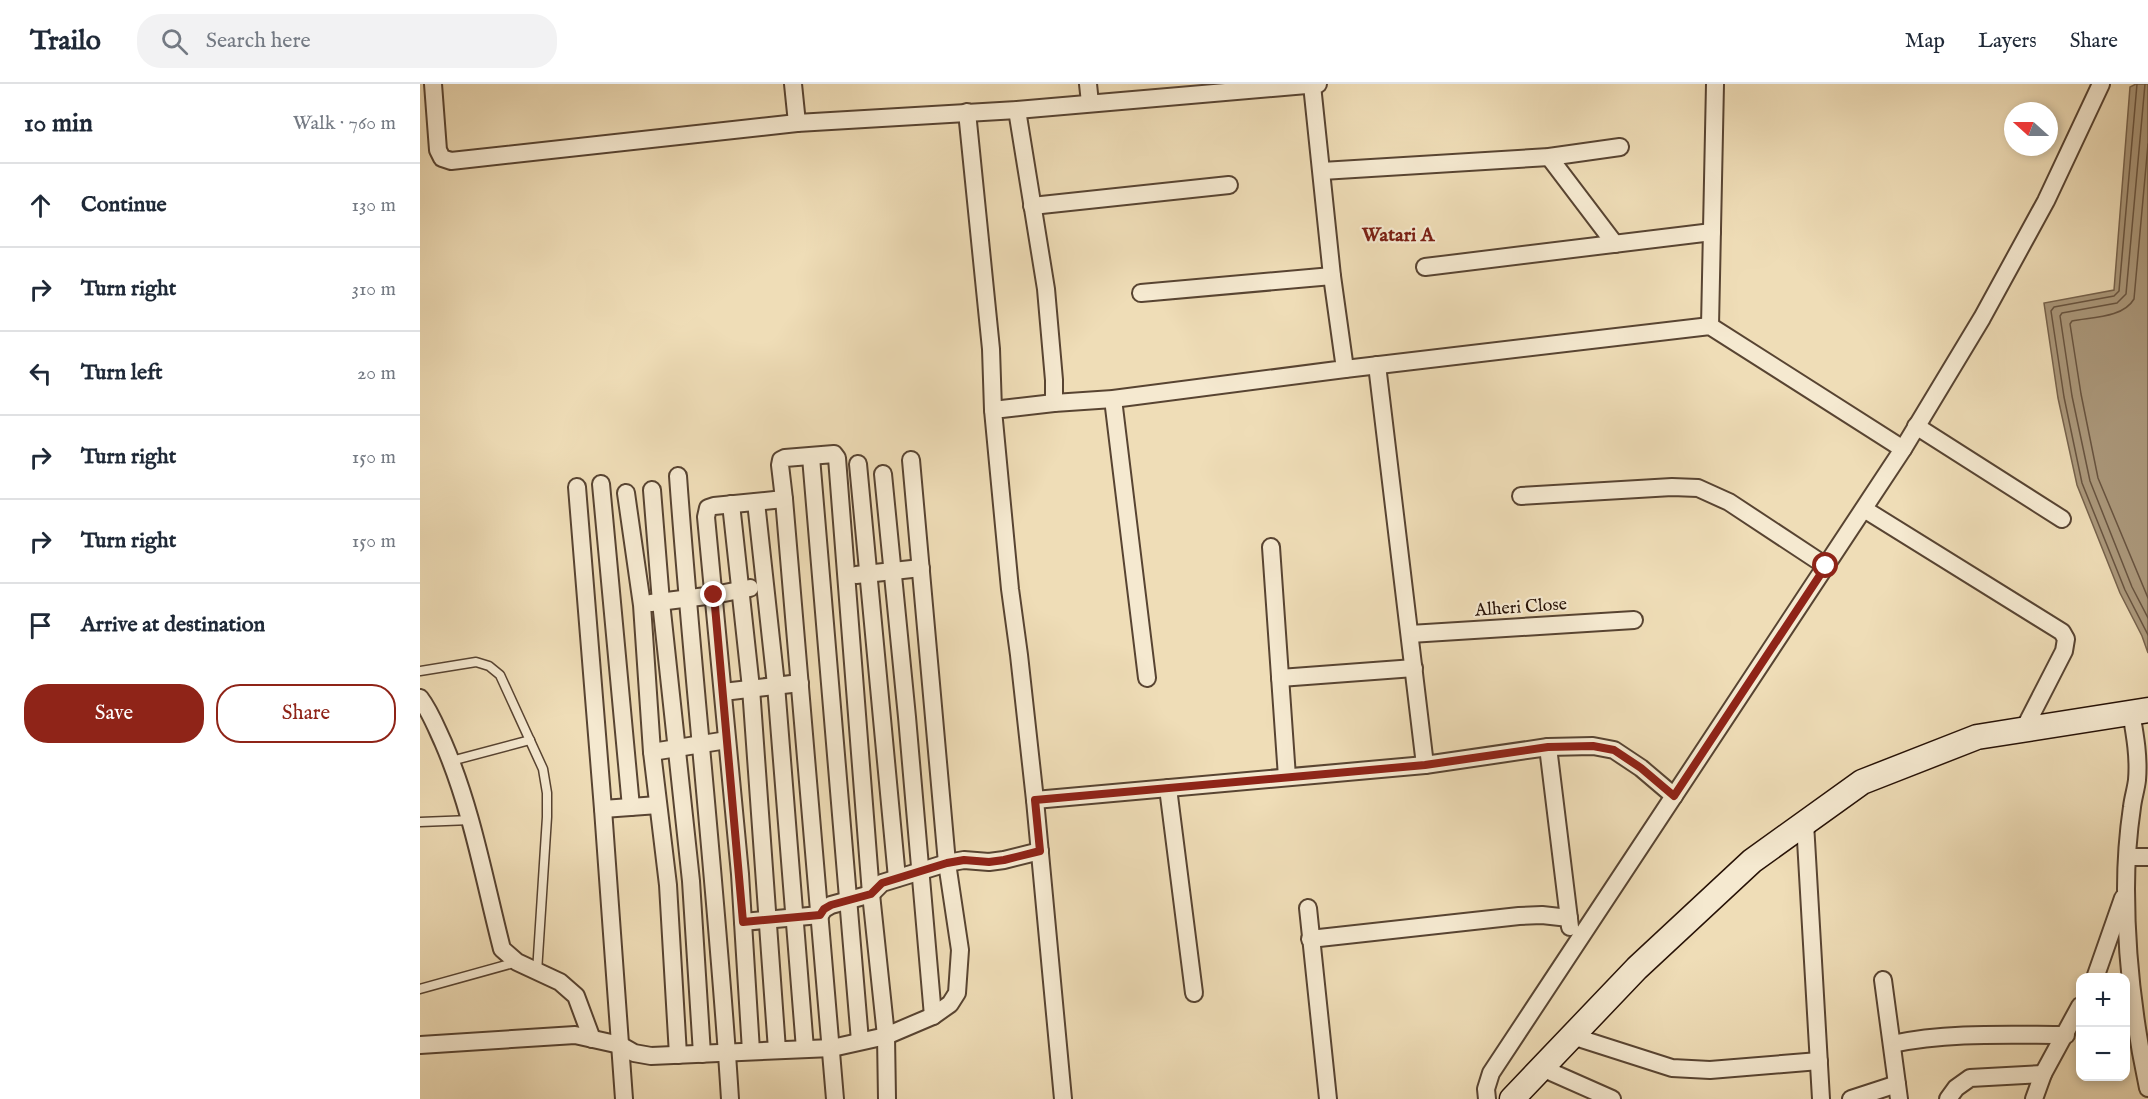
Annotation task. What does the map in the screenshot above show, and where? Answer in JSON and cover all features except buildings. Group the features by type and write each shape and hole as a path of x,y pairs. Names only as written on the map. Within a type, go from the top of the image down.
{"street":[{"path":"433,84 438,150 442,158 451,161 797,123 1017,110 1318,84"},
{"path":"793,84 797,123"},
{"path":"1088,84 1090,103"},
{"path":"1710,326 1715,84"},
{"path":"1487,1099 1486,1089 1491,1073 1903,449 1982,318 2046,201 2101,84"},
{"path":"1312,85 1332,276 1345,369"},
{"path":"1017,110 1046,289 1054,403"},
{"path":"968,112 991,349 993,410 1009,579 1035,800 1063,1099"},
{"path":"1322,171 1549,157 1620,147"},
{"path":"1549,157 1615,244"},
{"path":"1032,206 1229,185"},
{"path":"1425,267 1712,232"},
{"path":"1141,293 1332,276"},
{"path":"993,410 1113,399 1710,326 1903,449"},
{"path":"1377,365 1425,765"},
{"path":"1113,399 1147,678"},
{"path":"1916,426 2062,519"},
{"path":"835,1099 780,465 781,460 834,454 837,458 871,894 886,1036 887,1099"},
{"path":"811,457 860,1041"},
{"path":"420,1045 575,1035 621,1045 634,1053 651,1056 832,1048 886,1036 933,1016 950,1004 957,993 960,950 947,863 911,460"},
{"path":"858,464 897,878"},
{"path":"883,474 933,1016"},
{"path":"678,476 687,598 715,878 730,1099"},
{"path":"601,484 631,807"},
{"path":"577,487 624,1099"},
{"path":"1521,496 1672,487 1698,488 1729,502 1826,566"},
{"path":"652,490 661,602 691,881 702,1054"},
{"path":"626,493 642,605 652,752 668,885 678,1055"},
{"path":"751,1052 740,874 706,517 708,508 784,499"},
{"path":"756,502 776,685 805,1049"},
{"path":"731,504 751,688 777,1050"},
{"path":"1864,509 2062,632 2066,639 2064,651 2024,729"},
{"path":"1271,547 1287,777"},
{"path":"846,576 921,568"},
{"path":"642,605 714,595 740,588 765,586"},
{"name":"Alheri Close","path":"1410,634 1634,620"},
{"path":"1280,678 1414,668"},
{"path":"723,692 800,682"},
{"path":"420,698 427,707 451,761 471,819 502,949 517,962 560,982 576,996 592,1039"},
{"path":"1512,1099 1637,968 1752,861 1862,782 1977,737 2140,711 2137,781 2141,796 2128,857 2126,888 2129,962 2148,1088"},
{"path":"858,723 934,714"},
{"path":"652,752 727,740"},
{"path":"1035,800 1425,765 1548,747 1593,746 1614,750 1641,768 1674,796"},
{"path":"1548,747 1572,949"},
{"path":"1168,788 1194,993"},
{"path":"603,809 658,805"},
{"path":"1805,823 1821,1099"},
{"path":"820,915 831,905 871,894 882,883 947,863 964,860 989,862 1040,851"},
{"path":"2128,857 2148,857"},
{"path":"668,885 740,874"},
{"path":"2097,973 2126,888"},
{"path":"1308,908 1328,1099"},
{"path":"743,922 820,915"},
{"path":"1310,939 1519,916 1542,915 1569,918"},
{"path":"1851,1099 1898,1091 1883,980"},
{"path":"2034,1099 2043,1074 2076,1014"},
{"path":"1892,1044 1919,1038 2066,1035"},
{"path":"1572,1036 1672,1068 1710,1070 1819,1061"},
{"path":"1542,1068 1612,1099"},
{"path":"1948,1099 1956,1088 1970,1078 2043,1074"}],"lane":[{"path":"420,671 476,662 489,666 500,675 543,769 548,817 537,973"},
{"path":"451,761 530,740"},
{"path":"420,822 471,819"},
{"path":"420,989 517,962"}],"water":[{"path":"2136,84 2148,84 2148,653 2120,593 2077,485 2058,398 2044,303 2114,290 2130,87"}],"district":[{"name":"Watari A","path":"1398,235"}],"route":[{"path":"714,595 743,922 820,915 831,905 871,894 882,883 947,863 964,860 989,862 1040,851 1035,800 1425,765 1548,747 1593,746 1614,750 1641,768 1674,796 1826,566"}]}
